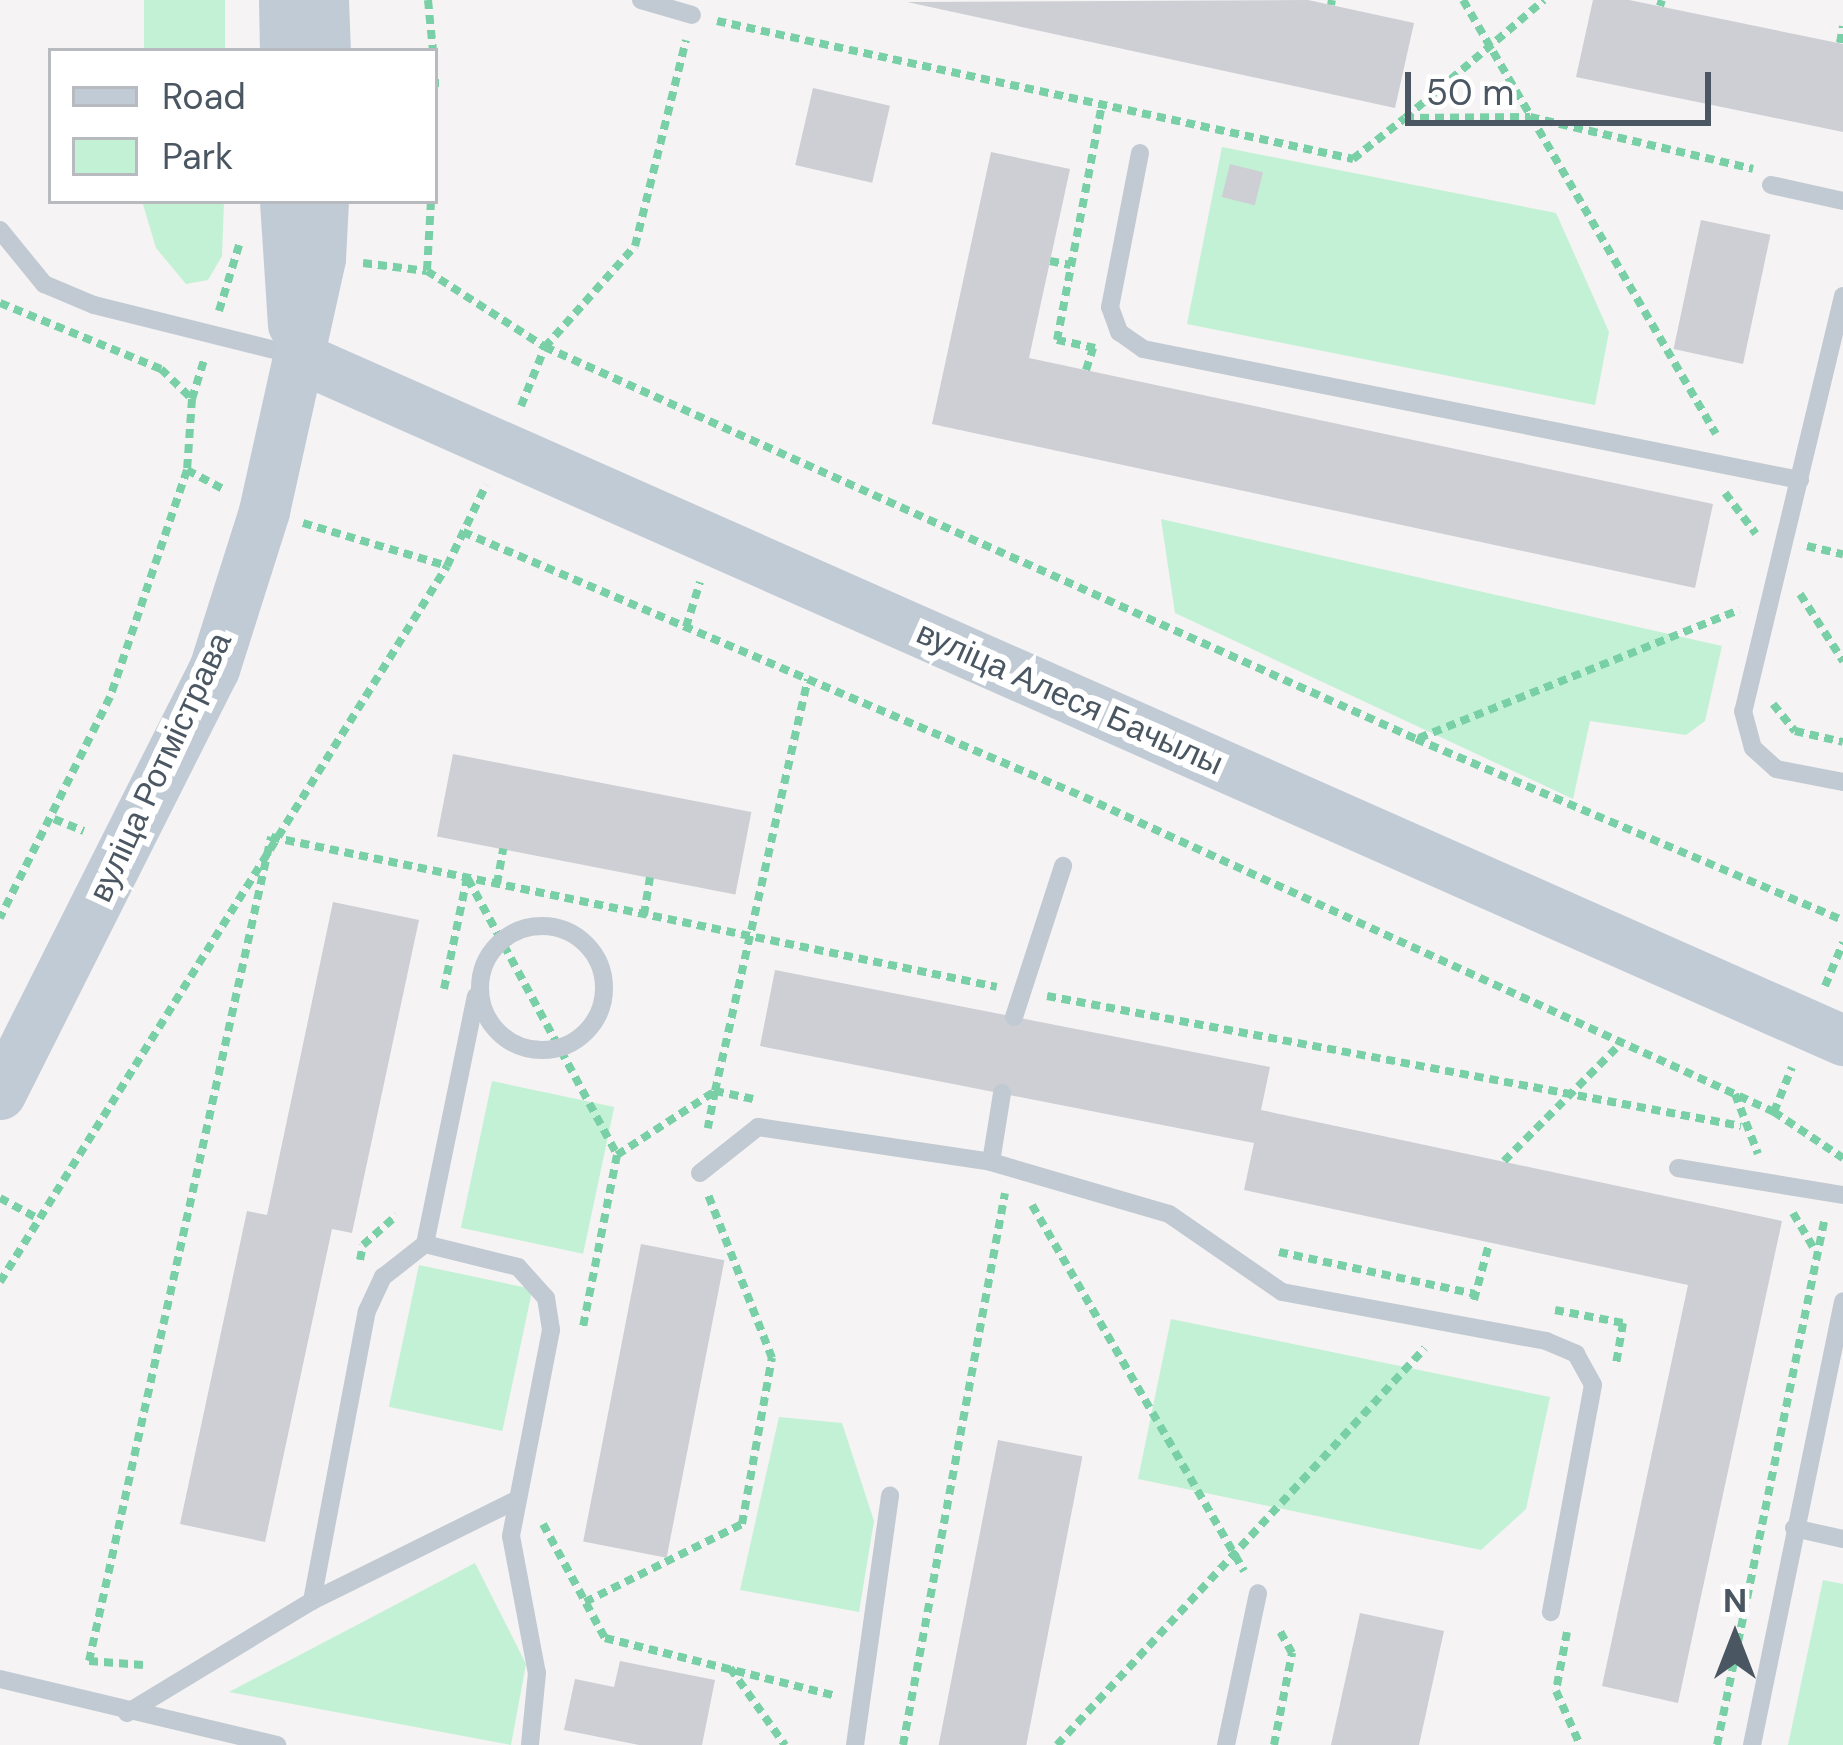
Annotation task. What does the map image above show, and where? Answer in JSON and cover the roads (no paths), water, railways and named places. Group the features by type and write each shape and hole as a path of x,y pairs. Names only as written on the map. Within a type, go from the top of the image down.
{"street":[{"path":"284,0 285,48"},
{"path":"323,0 325,48"},
{"name":"вуліца Ротмістрава","path":"0,1094 214,669 264,511 320,258 323,204"},
{"name":"вуліца Ротмістрава","path":"263,213 297,356"},
{"name":"вуліца Алеся Бачылы","path":"297,356 1843,1040"}],"lane":[{"path":"641,0 692,15"},
{"path":"1141,153 1110,307 1119,332 1143,350 1800,480"},
{"path":"1771,185 1843,201"},
{"path":"0,230 44,284 297,356"},
{"path":"1843,296 1743,711 1753,748 1776,770 1843,782"},
{"path":"1015,1017 1063,866"},
{"path":"425,1244 482,971 501,942 547,926 568,931 598,959 605,980 598,1019 559,1048 528,1050 494,1029 479,992 482,971"},
{"path":"1001,1165 1002,1093"},
{"path":"700,1173 758,1127 1001,1165 1169,1214 1282,1292 1546,1341 1576,1354 1593,1385 1551,1612"},
{"path":"1678,1168 1836,1194"},
{"path":"312,1601 367,1310 398,1258 425,1244 518,1268 546,1298 551,1330 515,1500 512,1569 537,1673 530,1745"},
{"path":"1752,1745 1843,1301"},
{"path":"855,1745 890,1495"},
{"path":"127,1713 312,1601 515,1500"},
{"path":"1794,1528 1843,1539"},
{"path":"1226,1745 1258,1593"},
{"path":"0,1679 127,1713 277,1745"}]}
